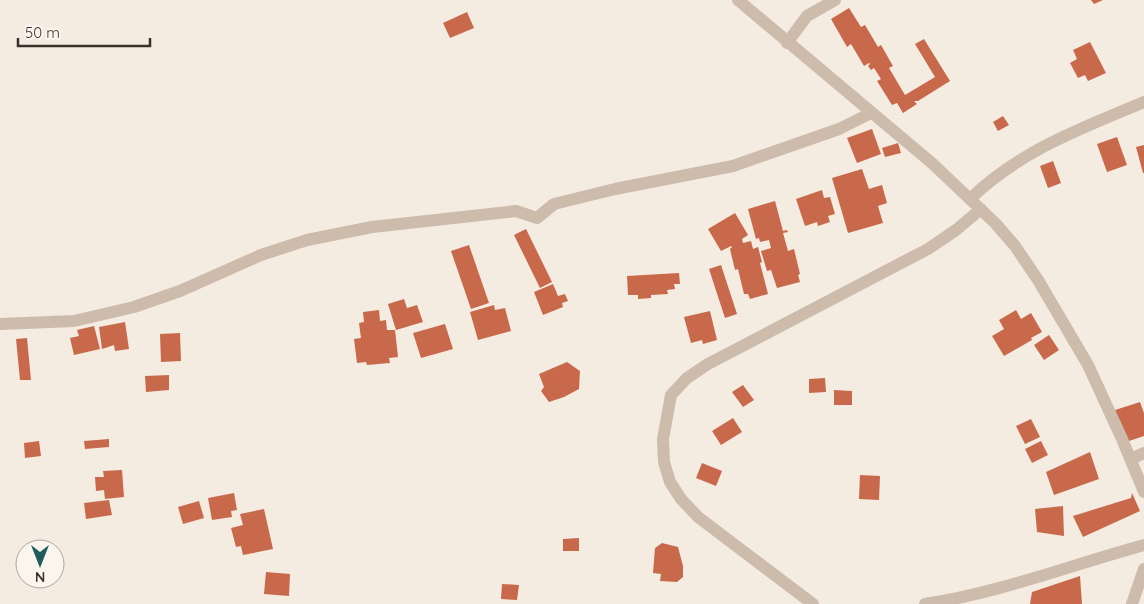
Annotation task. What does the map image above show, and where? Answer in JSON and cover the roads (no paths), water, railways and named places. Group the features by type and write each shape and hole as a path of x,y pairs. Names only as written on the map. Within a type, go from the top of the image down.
{"street":[{"path":"738,0 832,78 981,208 1015,246 1057,310 1088,365 1144,492"},
{"path":"788,43 807,16 835,0"},
{"path":"970,199 986,183 1034,150 1080,128 1144,102"},
{"path":"0,324 74,321 134,307 180,291 261,255 307,240 372,227 516,211 537,218 554,204 615,189 733,166 839,129 871,113"},
{"path":"813,604 698,517 681,499 670,482 664,462 662,439 671,394 687,378 708,364 928,249 956,230 981,208"},
{"path":"1131,459 1144,453"},
{"path":"925,604 1008,585 1144,545"},
{"path":"1132,604 1144,569"}]}
